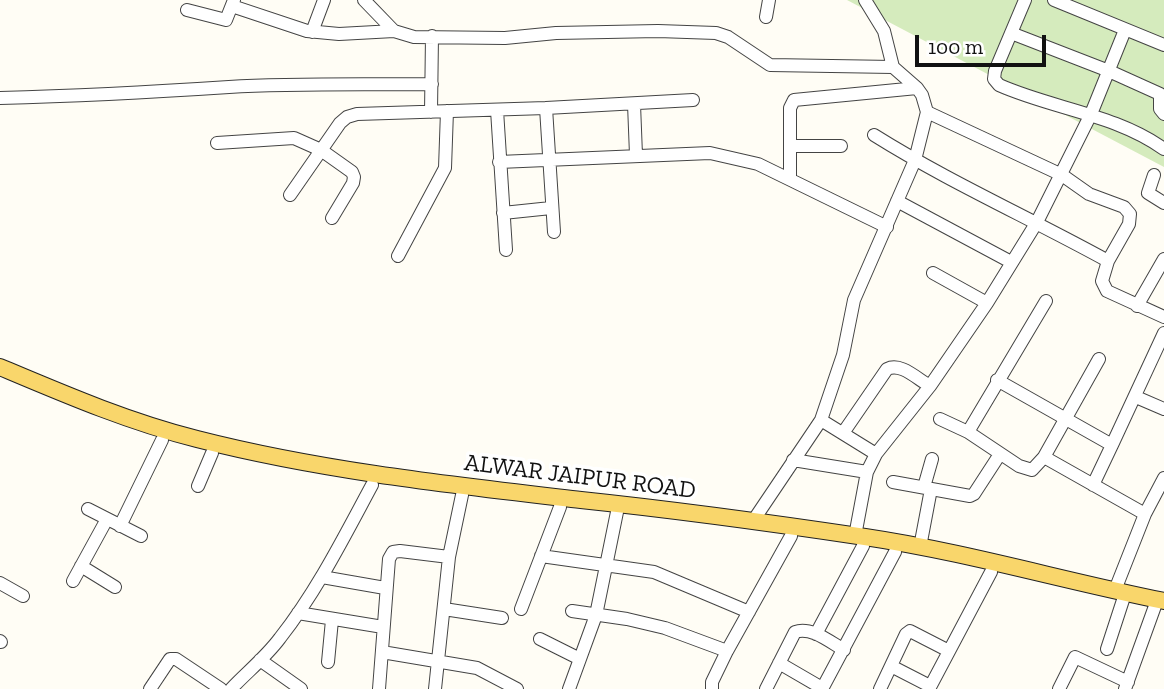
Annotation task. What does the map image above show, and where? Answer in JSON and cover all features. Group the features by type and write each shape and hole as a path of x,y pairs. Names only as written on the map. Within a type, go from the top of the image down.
{"main road":[{"name":"ALWAR JAIPUR ROAD","path":"0,367 137,421 216,444 377,475 753,521 859,541 895,552 991,572 1119,595"},
{"name":"ALWAR JAIPUR ROAD","path":"0,379 162,440 212,453 372,485 617,512 791,536 920,547 1161,605"}],"street":[{"path":"312,32 324,0"},
{"path":"364,0 394,31"},
{"path":"766,17 769,0"},
{"path":"753,521 821,420 843,355 854,300 915,160 927,112 917,88 893,67 884,31 865,0"},
{"path":"1025,0 995,71 994,79 999,85 1091,114 1153,141 1164,149"},
{"path":"1054,0 1164,45"},
{"path":"187,10 226,20 233,3 312,32 339,34 394,31 414,37 505,38 556,33 716,33 728,37 770,65 893,67"},
{"path":"816,634 859,541 867,472 876,454 930,386 987,303 1037,222 1091,114 1125,30"},
{"path":"1011,33 1162,91 1160,109 1164,114"},
{"path":"432,36 432,111"},
{"path":"0,98 266,86 432,85"},
{"path":"790,178 790,108 794,100 917,88"},
{"path":"290,195 347,117 357,114 693,100"},
{"path":"635,104 636,155"},
{"path":"546,108 554,232"},
{"path":"497,110 506,250"},
{"path":"398,256 445,168 447,111"},
{"path":"927,112 1062,175 1089,194 1124,207 1130,214 1129,224 1108,261 1102,281 1103,287 1164,317"},
{"path":"874,135 915,160 1108,261"},
{"path":"217,143 294,138 321,150 355,177 332,218"},
{"path":"791,146 841,146"},
{"path":"499,162 710,153 758,163 887,227"},
{"path":"1154,175 1148,193 1164,203"},
{"path":"897,201 1011,262"},
{"path":"503,213 551,208"},
{"path":"1137,306 1163,262"},
{"path":"933,273 987,303"},
{"path":"968,432 1046,301"},
{"path":"1093,485 1164,333"},
{"path":"940,419 968,432 1028,470 1037,466 1044,457 1099,359"},
{"path":"843,433 887,369 893,366 900,368 930,386"},
{"path":"997,380 1112,445"},
{"path":"1136,397 1164,409"},
{"path":"821,420 876,454"},
{"path":"120,526 162,440"},
{"path":"198,486 212,453"},
{"path":"893,482 970,496 1000,454"},
{"path":"1044,457 1145,514"},
{"path":"920,547 932,459"},
{"path":"793,460 867,472"},
{"path":"1107,649 1119,595 1145,514 1164,478"},
{"path":"231,689 260,660 298,613 322,577 372,485"},
{"path":"435,689 449,556 462,495"},
{"path":"522,609 560,507"},
{"path":"88,509 141,536"},
{"path":"569,689 596,615 604,565 617,512"},
{"path":"73,581 107,519"},
{"path":"712,689 727,651 791,536"},
{"path":"379,689 389,559 393,552 400,551 449,556"},
{"path":"779,663 822,688 895,552"},
{"path":"541,556 654,572 750,612"},
{"path":"80,566 115,587"},
{"path":"891,666 930,687 991,572"},
{"path":"322,577 385,588"},
{"path":"0,583 23,596"},
{"path":"1059,689 1075,657 1127,686 1161,605"},
{"path":"444,609 502,618"},
{"path":"572,611 628,619 664,628 727,651"},
{"path":"298,613 383,627"},
{"path":"328,662 332,620"},
{"path":"766,689 794,632 802,629 816,634 844,650"},
{"path":"880,689 906,634 910,631 949,651"},
{"path":"540,639 580,659"},
{"path":"382,653 477,668 514,689"},
{"path":"150,689 170,659 176,659 221,689"},
{"path":"260,660 300,689"}],"green space":[{"path":"847,0 1164,0 1164,167"}]}
